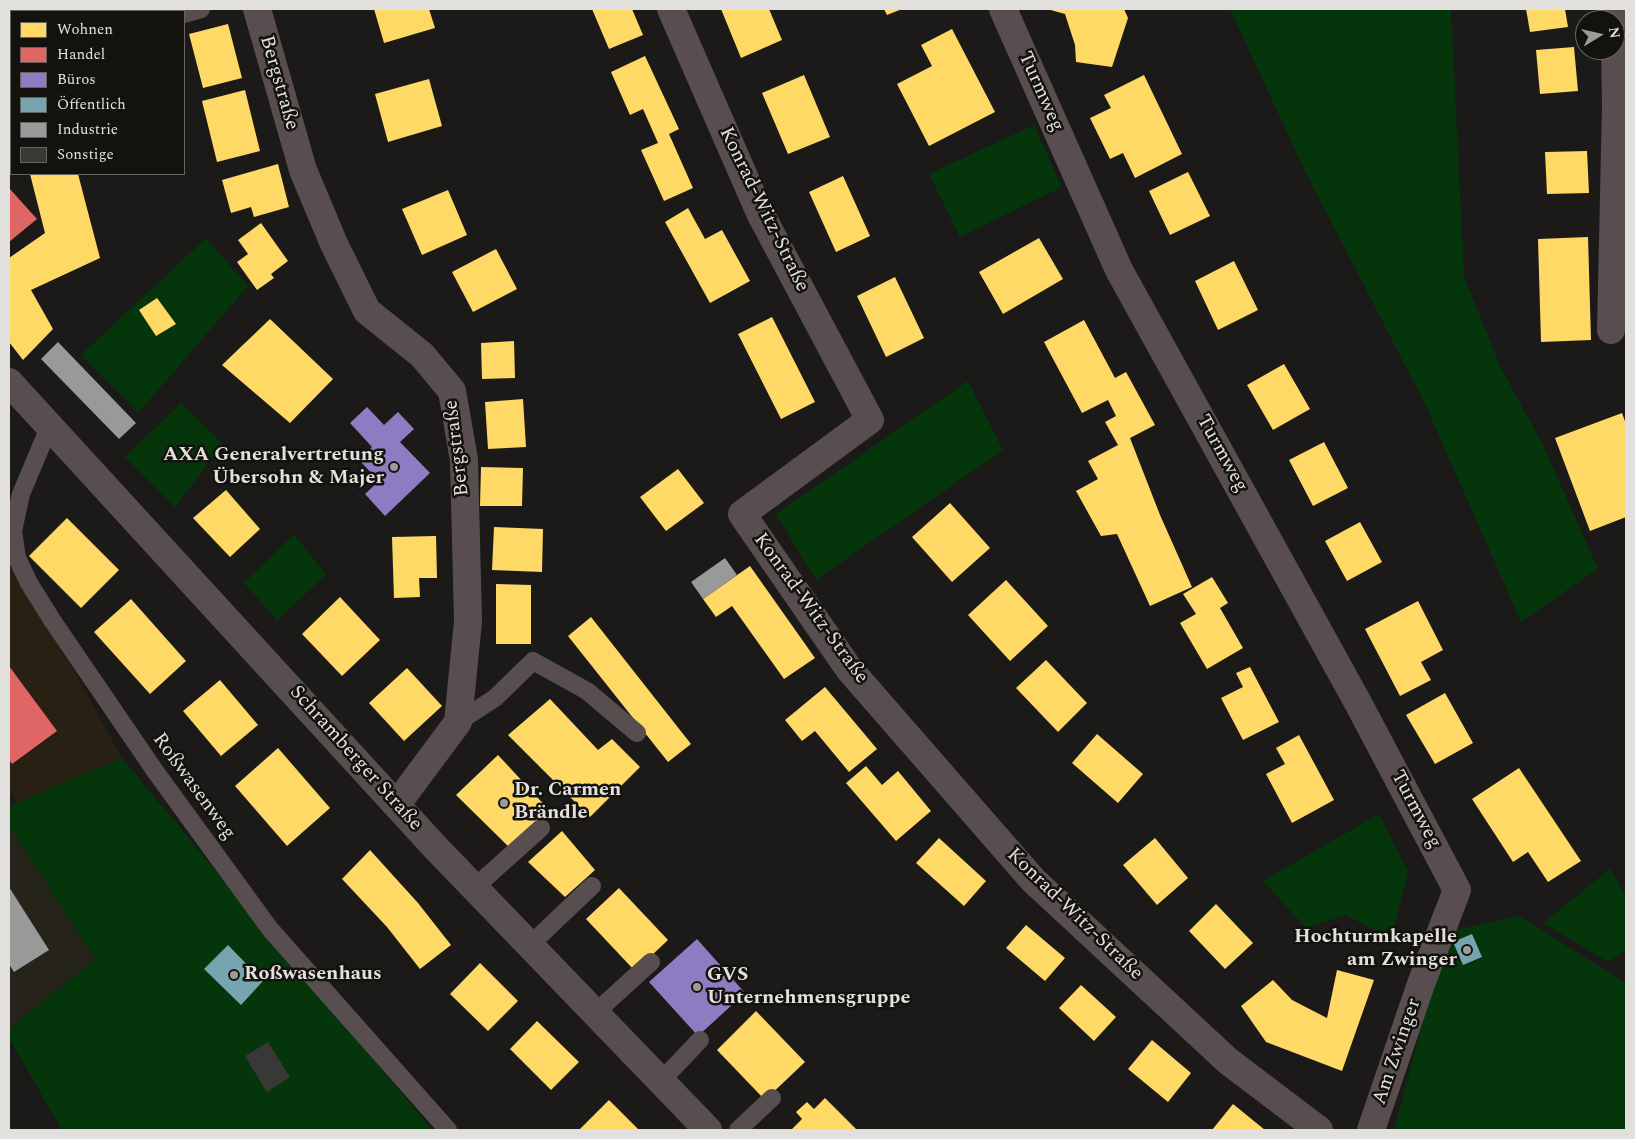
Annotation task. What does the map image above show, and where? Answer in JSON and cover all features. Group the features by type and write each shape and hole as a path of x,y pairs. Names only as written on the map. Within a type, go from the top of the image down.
{"street":[{"name":"Bergstraße","path":"257,9 304,170 334,244 367,312 422,355 452,392 464,460 468,621 458,722"},
{"name":"Konrad-Witz-Straße","path":"671,9 760,213 870,420 742,514 849,669 1033,880 1228,1061 1319,1130"},
{"name":"Turmweg","path":"1004,9 1119,270 1357,702 1457,890"},
{"path":"1610,330 1616,105 1615,60"},
{"name":"Schramberger Straße","path":"9,382 474,888 708,1130"},
{"path":"396,804 458,722"},
{"name":"Am Zwinger","path":"1371,1130 1421,984 1457,890"}],"lane":[{"path":"185,14 201,9"},
{"name":"Roßwasenweg","path":"50,425 21,494 13,531 17,558 29,582 52,620 155,772 270,929 448,1130"},
{"path":"458,722 495,698 534,661 587,691 637,733"},
{"path":"474,888 542,828"},
{"path":"530,945 592,886"},
{"path":"595,1013 651,962"},
{"path":"661,1081 700,1040"},
{"path":"738,1130 772,1098"}],"shaded area":[{"path":"9,554 122,758 17,803 9,789"},
{"path":"9,825 95,959 9,1029"}],"green space":[{"path":"9,9 50,9 10,10 9,134"},
{"path":"1230,9 1451,9 1464,277 1501,368 1544,447 1598,569 1521,622 1426,406 1304,169"},
{"path":"1034,125 1062,187 960,237 929,174"},
{"path":"206,238 248,286 139,412 81,355"},
{"path":"968,381 1003,450 816,580 776,514"},
{"path":"181,403 223,444 175,507 125,457"},
{"path":"294,534 326,575 277,620 244,583"},
{"path":"122,758 432,1130 62,1130 9,1038 9,1029 95,959 9,825 9,806"},
{"path":"1379,814 1408,872 1391,939 1346,915 1306,928 1263,881"},
{"path":"1610,869 1626,896 1626,951 1608,962 1543,923"},
{"path":"1519,916 1626,983 1626,1130 1394,1130 1434,981 1451,931"}],"building: Wohnen":[{"path":"149,9 150,10 130,10"},
{"path":"374,9 429,9 435,28 384,43"},
{"path":"592,9 632,9 643,35 609,49"},
{"path":"721,9 769,9 782,40 741,58"},
{"path":"884,9 902,9 887,15"},
{"path":"1047,9 1124,9 1128,18 1112,67 1076,62 1075,45 1065,14"},
{"path":"1526,9 1565,9 1568,27 1530,32"},
{"path":"228,24 242,78 203,88 189,34"},
{"path":"952,29 995,112 929,146 897,84 932,66 921,45"},
{"path":"1574,47 1578,91 1540,94 1536,50"},
{"path":"645,56 679,129 669,134 693,188 664,201 641,150 658,143 643,109 630,115 611,72"},
{"path":"804,75 830,137 788,154 762,93"},
{"path":"1144,75 1182,154 1135,178 1123,153 1110,159 1090,118 1111,108 1104,95"},
{"path":"429,79 442,126 388,142 375,94"},
{"path":"245,90 260,151 217,162 202,101"},
{"path":"1587,151 1589,193 1547,194 1545,152"},
{"path":"278,164 289,207 254,217 251,207 231,213 222,180"},
{"path":"1188,172 1210,216 1170,235 1149,191"},
{"path":"30,175 78,175 100,258 31,290 53,329 23,360 9,342 9,258 45,233"},
{"path":"843,176 870,236 836,252 809,192"},
{"path":"448,190 467,235 422,255 402,209"},
{"path":"688,208 705,239 722,230 750,281 710,303 665,222"},
{"path":"261,223 288,261 271,274 274,278 257,290 237,262 248,254 238,240"},
{"path":"1588,237 1591,340 1541,342 1538,239"},
{"path":"1039,238 1063,279 1003,314 979,272"},
{"path":"496,249 517,289 473,312 452,272"},
{"path":"1234,261 1258,310 1218,330 1195,281"},
{"path":"895,277 924,338 886,357 857,296"},
{"path":"157,298 176,324 156,336 139,310"},
{"path":"772,317 815,402 781,419 738,334"},
{"path":"270,319 333,379 290,423 222,365"},
{"path":"1084,320 1115,378 1126,372 1155,425 1130,438 1160,515 1192,587 1150,606 1117,534 1101,536 1076,491 1098,479 1088,461 1118,445 1105,422 1116,416 1108,400 1082,413 1044,342"},
{"path":"514,341 515,378 482,379 481,343"},
{"path":"1284,364 1310,409 1273,430 1247,385"},
{"path":"523,399 526,447 488,449 485,402"},
{"path":"1622,413 1626,424 1626,517 1590,531 1555,438"},
{"path":"1324,442 1348,488 1313,506 1289,460"},
{"path":"481,467 523,468 522,506 480,506"},
{"path":"678,469 704,503 666,531 640,497"},
{"path":"226,490 260,529 230,557 193,518"},
{"path":"950,503 990,548 952,582 912,537"},
{"path":"67,518 119,570 81,608 29,556"},
{"path":"1360,522 1382,562 1347,581 1325,541"},
{"path":"494,527 543,529 542,572 492,570"},
{"path":"436,536 437,578 419,578 420,597 394,598 392,537"},
{"path":"750,566 815,658 784,679 732,606 716,617 703,599"},
{"path":"1212,577 1228,603 1220,608 1243,648 1207,669 1180,623 1196,614 1183,594"},
{"path":"1006,580 1048,626 1010,661 968,615"},
{"path":"496,584 531,585 531,644 496,644"},
{"path":"340,597 380,640 342,676 302,634"},
{"path":"131,599 186,661 150,694 94,632"},
{"path":"1418,601 1443,650 1421,662 1431,680 1400,696 1365,629"},
{"path":"591,617 691,744 668,762 568,636"},
{"path":"1046,660 1087,703 1058,732 1016,688"},
{"path":"1250,667 1279,722 1243,740 1221,698 1243,687 1236,673"},
{"path":"407,668 442,706 404,741 369,703"},
{"path":"220,680 258,725 221,756 183,711"},
{"path":"825,687 877,749 849,772 815,731 802,741 785,720"},
{"path":"1445,693 1473,743 1435,764 1406,715"},
{"path":"550,699 598,750 612,739 640,767 590,817 508,735"},
{"path":"1097,734 1143,774 1118,803 1072,763"},
{"path":"1299,735 1334,800 1292,823 1266,774 1285,764 1276,748"},
{"path":"278,748 330,808 287,846 235,786"},
{"name":"Dr. Carmen Brändle","path":"498,755 551,812 511,849 456,795"},
{"path":"866,766 882,785 898,771 931,811 896,841 846,783"},
{"path":"1519,768 1581,861 1548,882 1528,852 1513,862 1472,799"},
{"path":"562,831 595,870 565,897 528,862"},
{"path":"939,838 986,881 964,906 916,863"},
{"path":"1155,838 1188,878 1157,905 1123,865"},
{"path":"370,850 418,903 451,945 420,969 387,927 342,879"},
{"path":"619,888 668,940 635,971 586,919"},
{"path":"1216,904 1253,943 1225,969 1189,931"},
{"path":"1026,925 1065,958 1045,981 1006,948"},
{"path":"480,963 518,1001 488,1031 450,994"},
{"path":"1337,970 1374,980 1342,1071 1266,1042 1241,1006 1273,980 1292,1000 1327,1018"},
{"path":"1081,985 1116,1017 1094,1041 1059,1008"},
{"path":"756,1011 805,1062 765,1100 717,1050"},
{"path":"537,1021 579,1062 551,1090 510,1049"},
{"path":"1152,1040 1191,1073 1168,1102 1128,1069"},
{"path":"825,1098 857,1130 791,1130 802,1119 796,1112 807,1102 814,1109"},
{"path":"609,1100 639,1130 579,1130"},
{"path":"1233,1104 1265,1130 1212,1130"}],"building: Handel":[{"path":"9,188 37,219 9,242"},
{"path":"9,666 57,731 12,764 9,759"}],"building: Büros":[{"name":"AXA Generalvertretung Übersohn & Majer","path":"367,407 384,425 398,412 414,429 400,442 430,473 385,516 365,494 379,481 359,460 372,447 350,423"},
{"name":"GVS Unternehmensgruppe","path":"697,939 745,993 698,1036 649,982"}],"building: Öffentlich":[{"name":"Hochturmkapelle am Zwinger","path":"1472,934 1482,957 1463,965 1453,942"},
{"name":"Roßwasenhaus","path":"228,945 263,981 241,1005 204,969"}],"building: Industrie":[{"path":"58,342 136,423 119,439 41,359"},
{"path":"725,558 737,575 703,599 691,582"},
{"path":"9,887 49,950 14,972 9,964"}],"building: Sonstige":[{"path":"268,1042 290,1077 267,1092 245,1056"}],"place":[{"name":"AXA Generalvertretung Übersohn & Majer","path":"394,467"},
{"name":"Dr. Carmen Brändle","path":"504,803"},
{"name":"Hochturmkapelle am Zwinger","path":"1467,950"},
{"name":"Roßwasenhaus","path":"234,975"},
{"name":"GVS Unternehmensgruppe","path":"697,987"}]}
